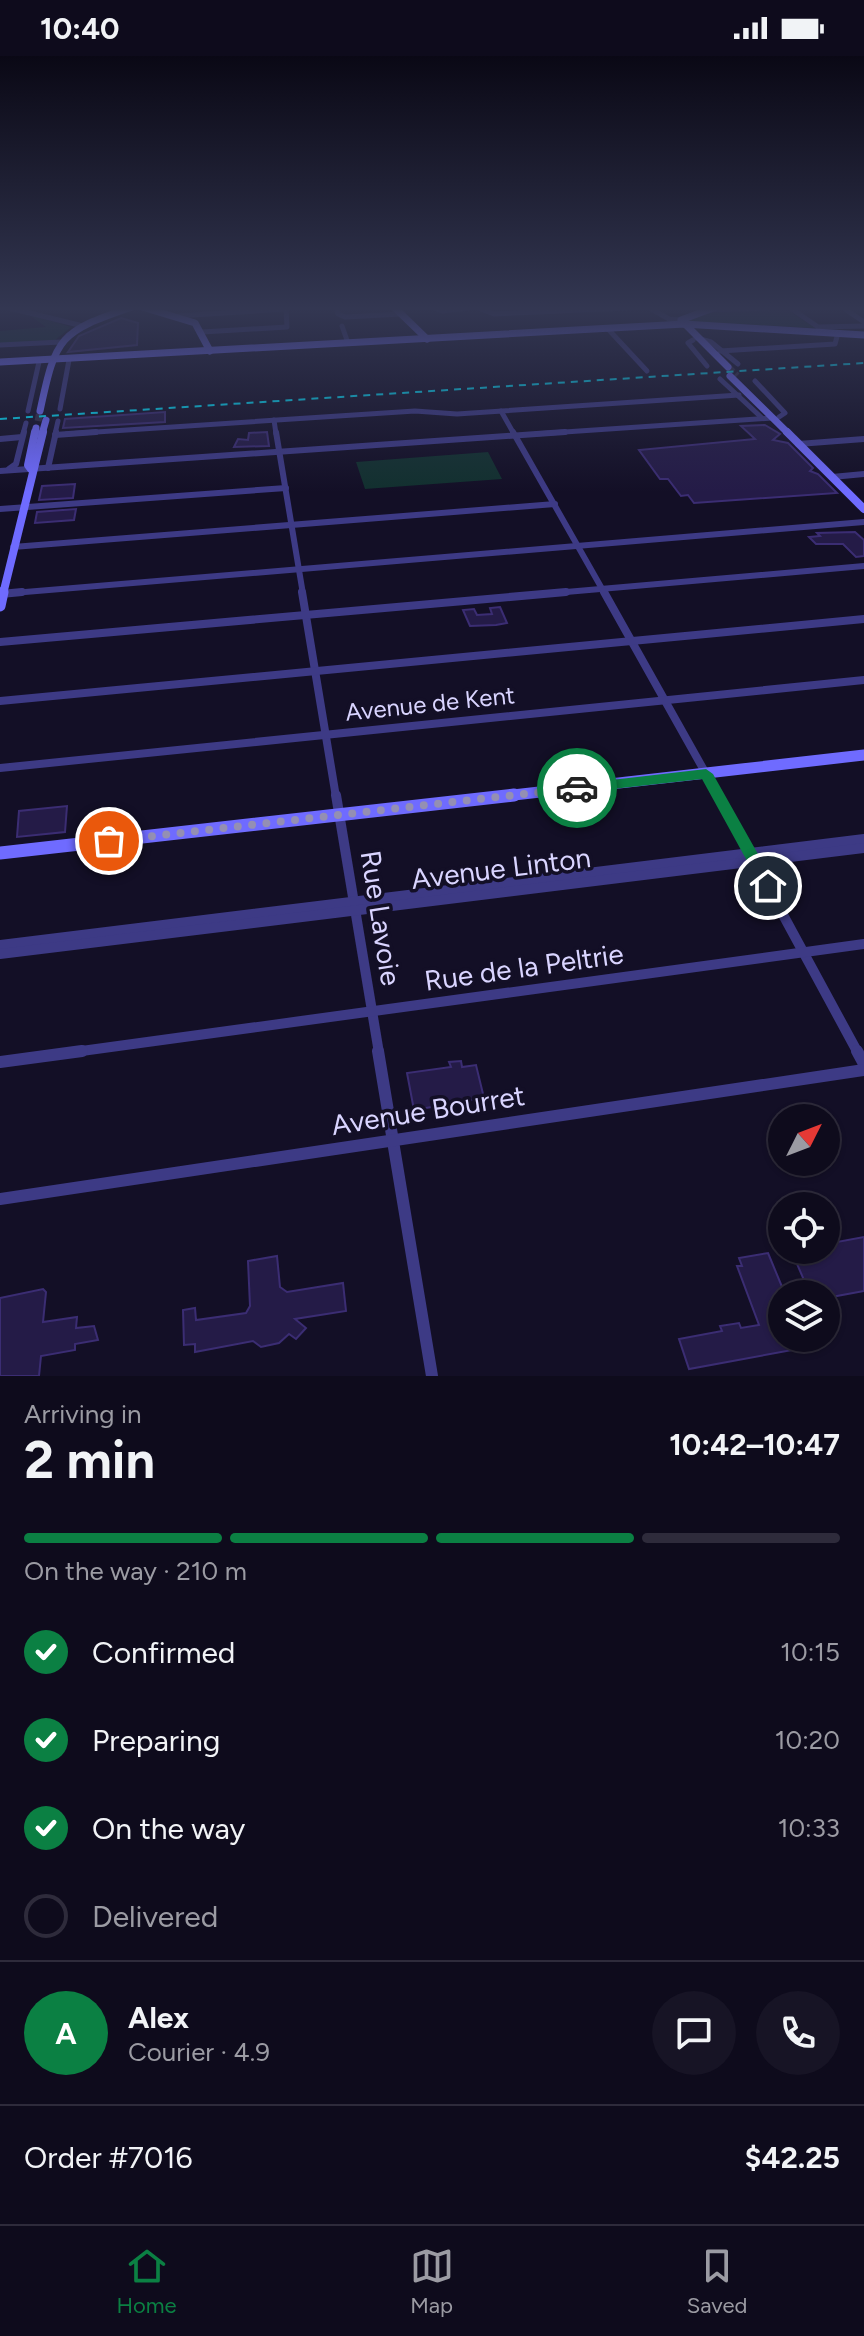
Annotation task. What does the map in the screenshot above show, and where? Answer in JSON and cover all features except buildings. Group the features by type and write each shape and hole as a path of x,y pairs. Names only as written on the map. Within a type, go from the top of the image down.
{"main road":[{"path":"0,606 31,469 27,466 43,416 53,369"},
{"path":"725,369 771,418 836,477 864,509"},
{"path":"836,477 864,500"},
{"path":"0,853 864,755"}],"street":[{"path":"28,411 38,369"},
{"path":"60,409 67,369"},
{"path":"720,379 771,418"},
{"path":"4,470 771,418 785,414 755,381"},
{"path":"55,435 415,411 457,414 739,395"},
{"path":"501,411 779,905 801,953 864,1067"},
{"name":"Rue Lavoie","path":"274,420 432,1376"},
{"path":"48,468 58,421"},
{"path":"4,470 16,464 26,423"},
{"path":"0,439 22,437"},
{"path":"802,443 864,439"},
{"path":"836,477 864,474"},
{"path":"0,509 286,488"},
{"path":"13,547 555,504"},
{"path":"1,594 864,522"},
{"path":"0,642 864,566"},
{"path":"0,701 864,619"},
{"name":"Avenue de Kent","path":"0,768 864,680"},
{"name":"Avenue Linton","path":"0,954 752,857 864,839"},
{"name":"Avenue Linton","path":"752,857 864,848"},
{"name":"Avenue Linton","path":"0,945 355,906"},
{"name":"Rue de la Peltrie","path":"0,1062 864,944"},
{"name":"Avenue Bourret","path":"0,1199 864,1067"}],"green space":[{"path":"488,452 502,479 365,489 356,462"}],"tunnel":[{"path":"730,369 737,376"},
{"path":"38,421 40,411"}],"railway":[{"path":"0,419 778,369"}],"way so far":[{"path":"109,841 577,788"}],"route":[{"path":"577,788 706,774 768,886"}]}
